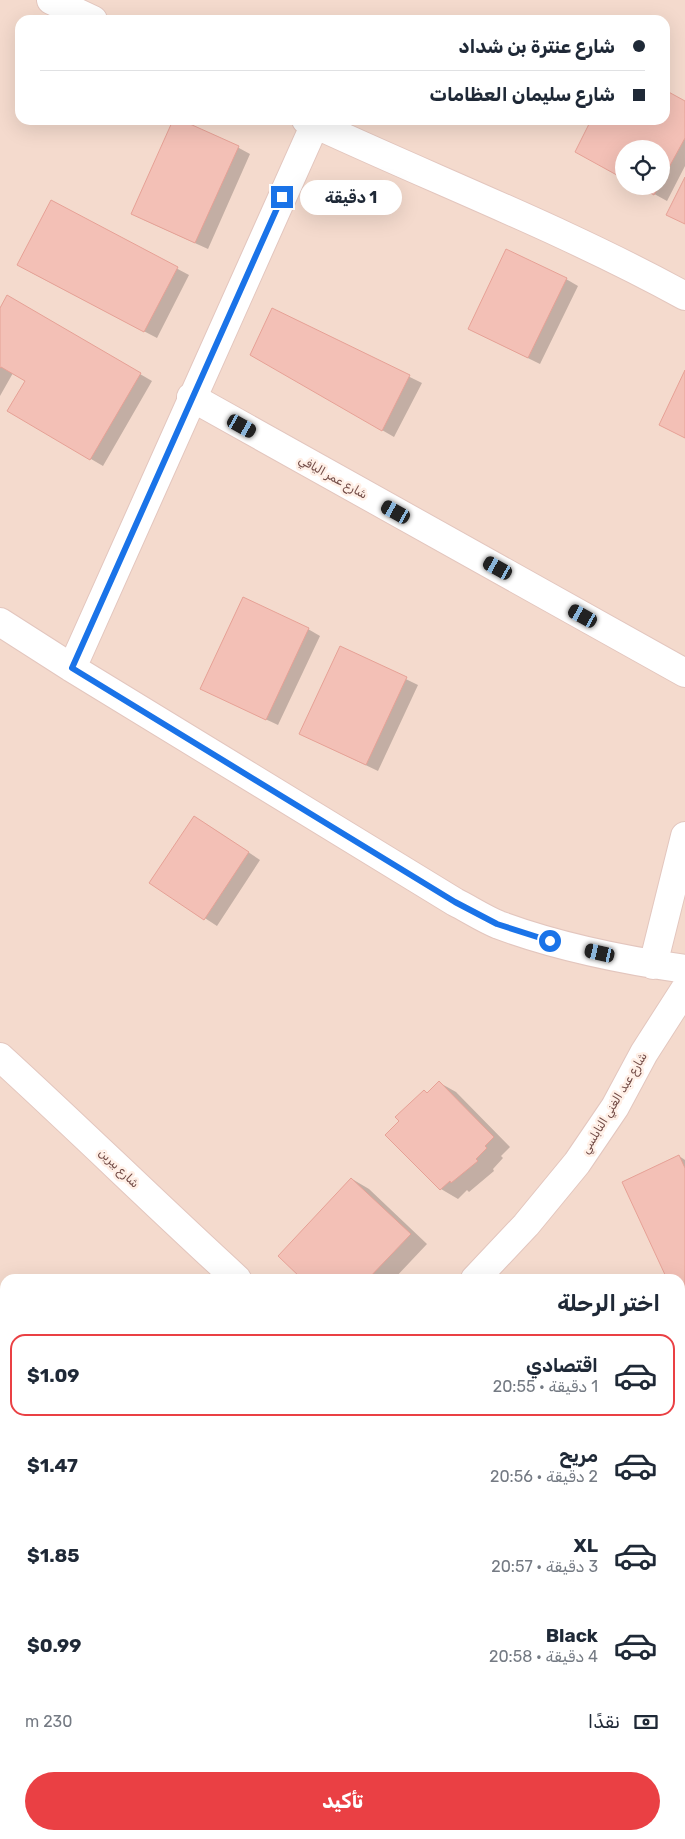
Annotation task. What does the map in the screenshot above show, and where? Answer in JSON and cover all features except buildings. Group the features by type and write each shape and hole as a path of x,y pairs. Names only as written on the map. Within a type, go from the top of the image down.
{"street":[{"path":"51,0 82,15"},
{"path":"72,668 309,125"},
{"path":"317,125 644,273 685,296"},
{"name":"شارع عمر اليافي","path":"191,398 685,673"},
{"path":"0,622 455,902 497,924 550,941 653,964 685,969"},
{"path":"653,964 685,836"},
{"name":"شارع عبد الغني النابلسي","path":"482,1274 526,1225 577,1163 615,1107 644,1053 685,989"},
{"name":"شارع بيرين","path":"0,1057 232,1274"}],"shaded area":[{"path":"0,0 685,0 685,1274 0,1274"}],"route":[{"path":"282,197 72,668 455,902 497,924 550,941"}]}
